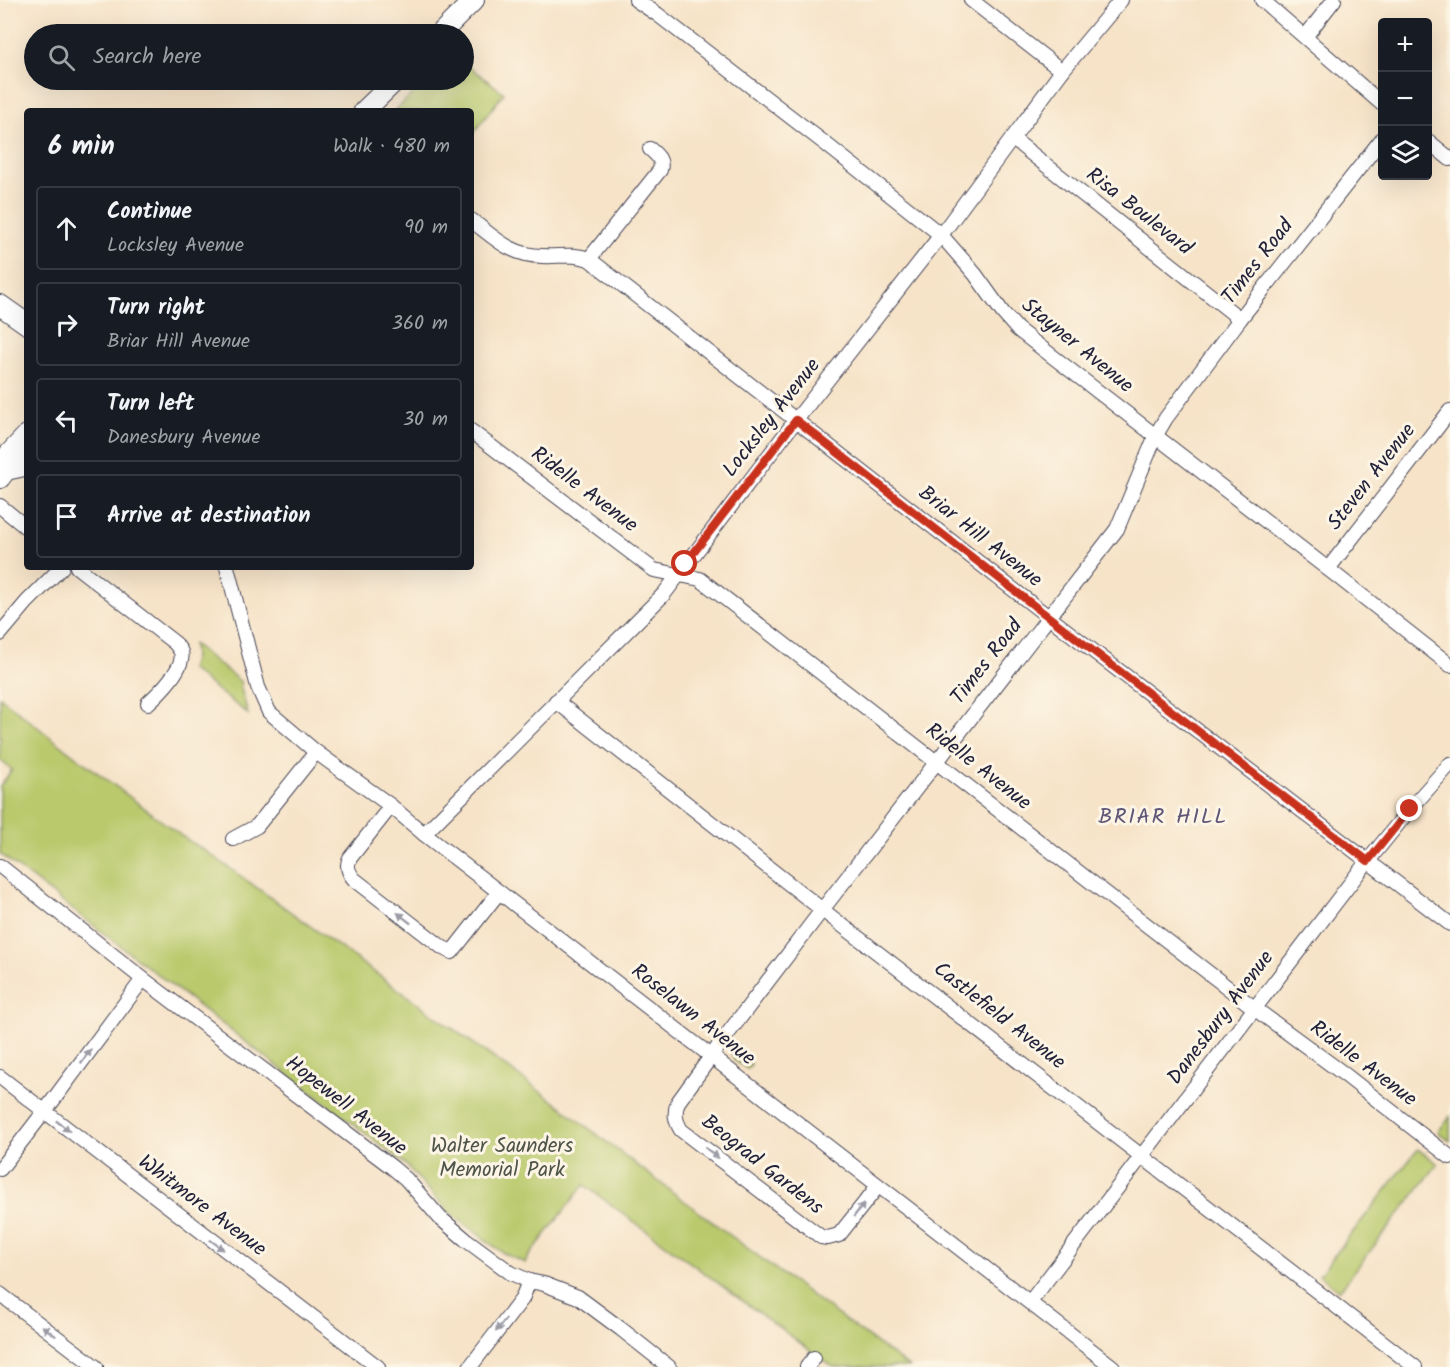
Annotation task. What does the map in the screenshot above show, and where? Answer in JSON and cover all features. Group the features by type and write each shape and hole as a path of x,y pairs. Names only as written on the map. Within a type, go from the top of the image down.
{"main road":[{"path":"450,24 474,0"},
{"path":"367,108 386,90"},
{"path":"0,305 24,322"},
{"path":"3,474 9,454 24,438"},
{"path":"3,474 20,467 24,462"}],"street":[{"name":"Stayner Avenue","path":"636,0 941,235 975,274 1017,330 1156,435 1450,665"},
{"path":"971,0 1062,71"},
{"name":"Locksley Avenue","path":"424,834 663,594 941,235 1062,71 1121,0"},
{"path":"1262,0 1378,100"},
{"path":"1305,37 1334,0"},
{"name":"Risa Boulevard","path":"1013,139 1240,319"},
{"path":"1432,144 1450,159"},
{"name":"Times Road","path":"712,1056 936,761 1117,529 1156,435 1166,418 1240,319 1378,145"},
{"path":"474,222 510,249 519,252 540,256 573,255 589,259 660,170 662,164 659,157 650,149"},
{"name":"Briar Hill Avenue","path":"589,259 1049,617 1450,924"},
{"name":"Steven Avenue","path":"1328,569 1450,411"},
{"name":"Ridelle Avenue","path":"474,433 654,570 700,579 1450,1157"},
{"path":"0,506 24,526"},
{"path":"0,634 27,602 59,570"},
{"path":"81,570 176,644 182,654 180,663 163,689 148,703"},
{"name":"Roselawn Avenue","path":"228,570 258,687 269,712 316,752 391,806 424,834 1113,1367"},
{"name":"Castlefield Avenue","path":"556,701 822,910 1415,1367"},
{"path":"233,839 257,826 316,752"},
{"name":"Danesbury Avenue","path":"1030,1302 1368,861 1450,764"},
{"path":"391,806 347,863 354,879 443,948 452,952 499,892"},
{"name":"Hopewell Avenue","path":"0,866 143,979 393,1168 406,1179 440,1218 465,1239 511,1273 578,1297 669,1367"},
{"path":"0,1169 143,979"},
{"name":"Beograd Gardens","path":"712,1056 678,1102 675,1111 681,1130 821,1237 839,1235 878,1186"},
{"name":"Whitmore Avenue","path":"0,1077 378,1367"},
{"path":"470,1367 522,1299 529,1281"},
{"path":"0,1294 96,1367"}],"green space":[{"path":"474,70 504,93 474,132 474,108 398,108 417,90 474,90"},
{"path":"193,644 241,682 248,714 190,669 194,657"},
{"name":"Walter Saunders Memorial Park","path":"0,697 183,837 210,854 559,1105 909,1367 833,1367 584,1185 525,1263 503,1253 450,1213 404,1163 0,854 0,786 12,770 0,760"},
{"path":"734,1043 740,1048 741,1055 751,1064 747,1069 734,1060 730,1049"},
{"path":"1450,1116 1450,1141 1438,1132"},
{"path":"1418,1149 1438,1164 1339,1291 1319,1275"}],"district":[{"name":"BRIAR HILL","path":"1163,817"}],"route":[{"path":"685,564 796,420 1368,861 1410,809"}]}
